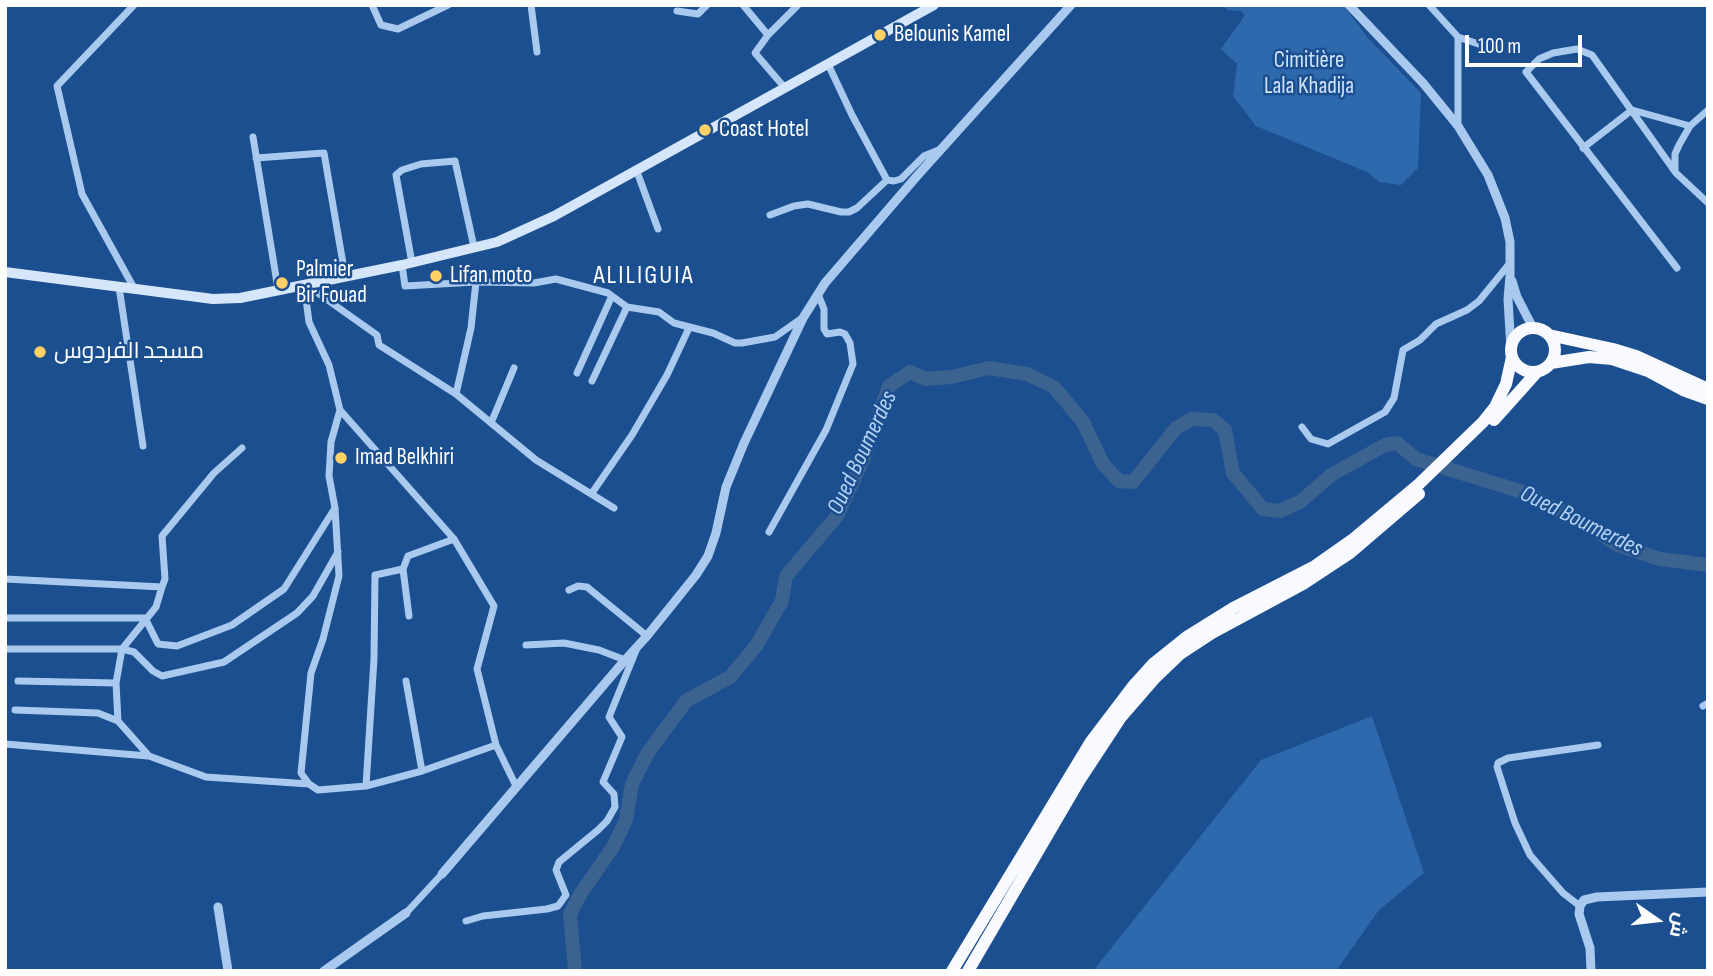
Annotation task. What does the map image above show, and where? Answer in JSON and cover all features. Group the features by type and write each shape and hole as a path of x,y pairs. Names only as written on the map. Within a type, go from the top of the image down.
{"highway":[{"path":"1448,461 1495,407 1506,384 1515,337 1526,329 1533,328 1549,335 1636,356 1708,389"},
{"path":"1549,335 1555,349 1551,363"},
{"path":"1511,353 1519,368 1537,372"},
{"path":"968,971 1086,769 1121,718 1154,679 1180,654 1212,633 1303,584 1350,553 1491,423 1537,372 1551,363 1566,359 1612,359 1648,371 1708,400"},
{"path":"952,971 1090,743 1119,702 1153,664 1212,620 1296,577 1332,555 1432,477"}],"main road":[{"path":"5,272 212,299 240,298 407,264 497,242 554,216 934,5"}],"street":[{"path":"134,5 57,86 82,194 134,288"},
{"path":"372,5 380,25 398,29 449,5"},
{"path":"531,5 537,52"},
{"path":"677,12 698,14 707,5"},
{"path":"743,5 768,34"},
{"path":"785,88 755,52 768,34 798,5"},
{"path":"324,971 406,913 638,648 696,575 708,556 726,487 744,443 803,318 818,294 851,251 1071,5"},
{"path":"1349,5 1423,83 1458,126 1476,152 1497,197 1510,242 1508,299 1511,353"},
{"path":"1429,5 1458,37 1496,50"},
{"path":"1458,37 1458,126"},
{"path":"1677,268 1526,72 1539,59 1553,53 1577,49 1592,55 1676,173 1708,203"},
{"path":"828,64 887,180"},
{"path":"1632,110 1689,126"},
{"path":"1583,148 1632,110"},
{"path":"1676,173 1675,154 1689,126 1708,110"},
{"path":"253,137 278,289"},
{"path":"769,215 793,206 808,204 849,212 887,180 901,179 924,156 942,149"},
{"path":"256,158 324,153 345,275"},
{"path":"474,247 455,161 421,164 402,170 396,175 407,264 404,286 476,282 534,283 556,279 608,293 611,298 627,307 659,312 674,323 742,343 775,337 803,318"},
{"path":"636,169 658,229"},
{"path":"1302,427 1311,439 1328,444 1385,412 1394,398 1403,351 1420,340 1440,321 1473,306 1510,263"},
{"path":"1510,276 1517,298 1533,328"},
{"path":"456,394 471,328 476,282"},
{"path":"304,284 377,335 379,345 456,394 536,460 614,508"},
{"path":"304,284 309,322 330,365 341,410 454,539 494,606 477,669 496,745 516,786"},
{"path":"119,287 143,446"},
{"path":"769,531 826,430 853,364 850,343 845,334 827,334 824,329 824,309 818,294"},
{"path":"577,373 611,298"},
{"path":"592,381 627,307"},
{"path":"592,493 632,435 667,375 689,328"},
{"path":"491,423 514,368"},
{"path":"341,410 331,442 329,476 335,508 339,576 311,673 301,773 309,784 318,790 366,786 422,771 496,745"},
{"path":"118,721 116,683 122,649 156,607 165,579 162,536 214,473 242,449"},
{"path":"145,618 158,644 177,646 232,625 284,589 335,508"},
{"path":"410,616 403,569 408,556 454,539"},
{"path":"5,649 122,649 134,652 162,676 223,662 297,613 313,596 339,551"},
{"path":"366,786 374,659 375,575 403,569"},
{"path":"5,579 162,587"},
{"path":"569,590 578,586 587,587 647,636"},
{"path":"5,618 145,618"},
{"path":"526,645 564,643 599,650 625,660"},
{"path":"466,921 483,916 547,909 558,906 566,895 556,870 559,862 598,830 615,807 614,794 603,782 622,737 609,717 638,648"},
{"path":"18,681 116,683"},
{"path":"406,681 422,771"},
{"path":"15,710 98,713 118,721 149,756"},
{"path":"5,744 149,756 206,777 309,784"},
{"path":"1580,906 1563,893 1530,855 1515,823 1497,767 1498,762 1508,758 1598,745"},
{"path":"1591,971 1590,948 1579,914 1584,900 1597,897 1708,892"},
{"path":"218,907 228,971"}],"green space":[{"name":"Cimitière Lala Khadija","path":"1221,5 1344,6 1368,38 1421,93 1418,168 1401,185 1379,182 1369,173 1256,126 1233,96 1237,64 1221,49 1245,15 1241,11 1228,10"},
{"path":"1372,716 1424,873 1379,910 1336,971 1093,971 1261,760"}],"waterway":[{"name":"Oued Boumerdes","path":"575,971 570,914 613,847 626,820 632,784 647,754 686,701 730,677 756,646 782,601 786,576 837,516 863,460 889,386 910,372 926,379 951,377 989,368 1027,374 1054,387 1083,422 1103,464 1119,481 1133,482 1176,428 1192,419 1213,420 1225,430 1233,473 1263,509 1280,511 1300,502 1331,475 1385,445 1397,443 1416,459 1526,493 1587,525 1618,545 1660,559 1708,565"}],"place":[{"name":"Belounis Kamel","path":"880,35"},
{"name":"Coast Hotel","path":"705,130"},
{"name":"Lifan moto","path":"436,276"},
{"name":"Palmier Bir Fouad","path":"282,283"},
{"name":"مسجد الفردوس","path":"40,352"},
{"name":"Imad Belkhiri","path":"341,458"}],"district":[{"name":"ALILIGUIA","path":"644,276"}]}
